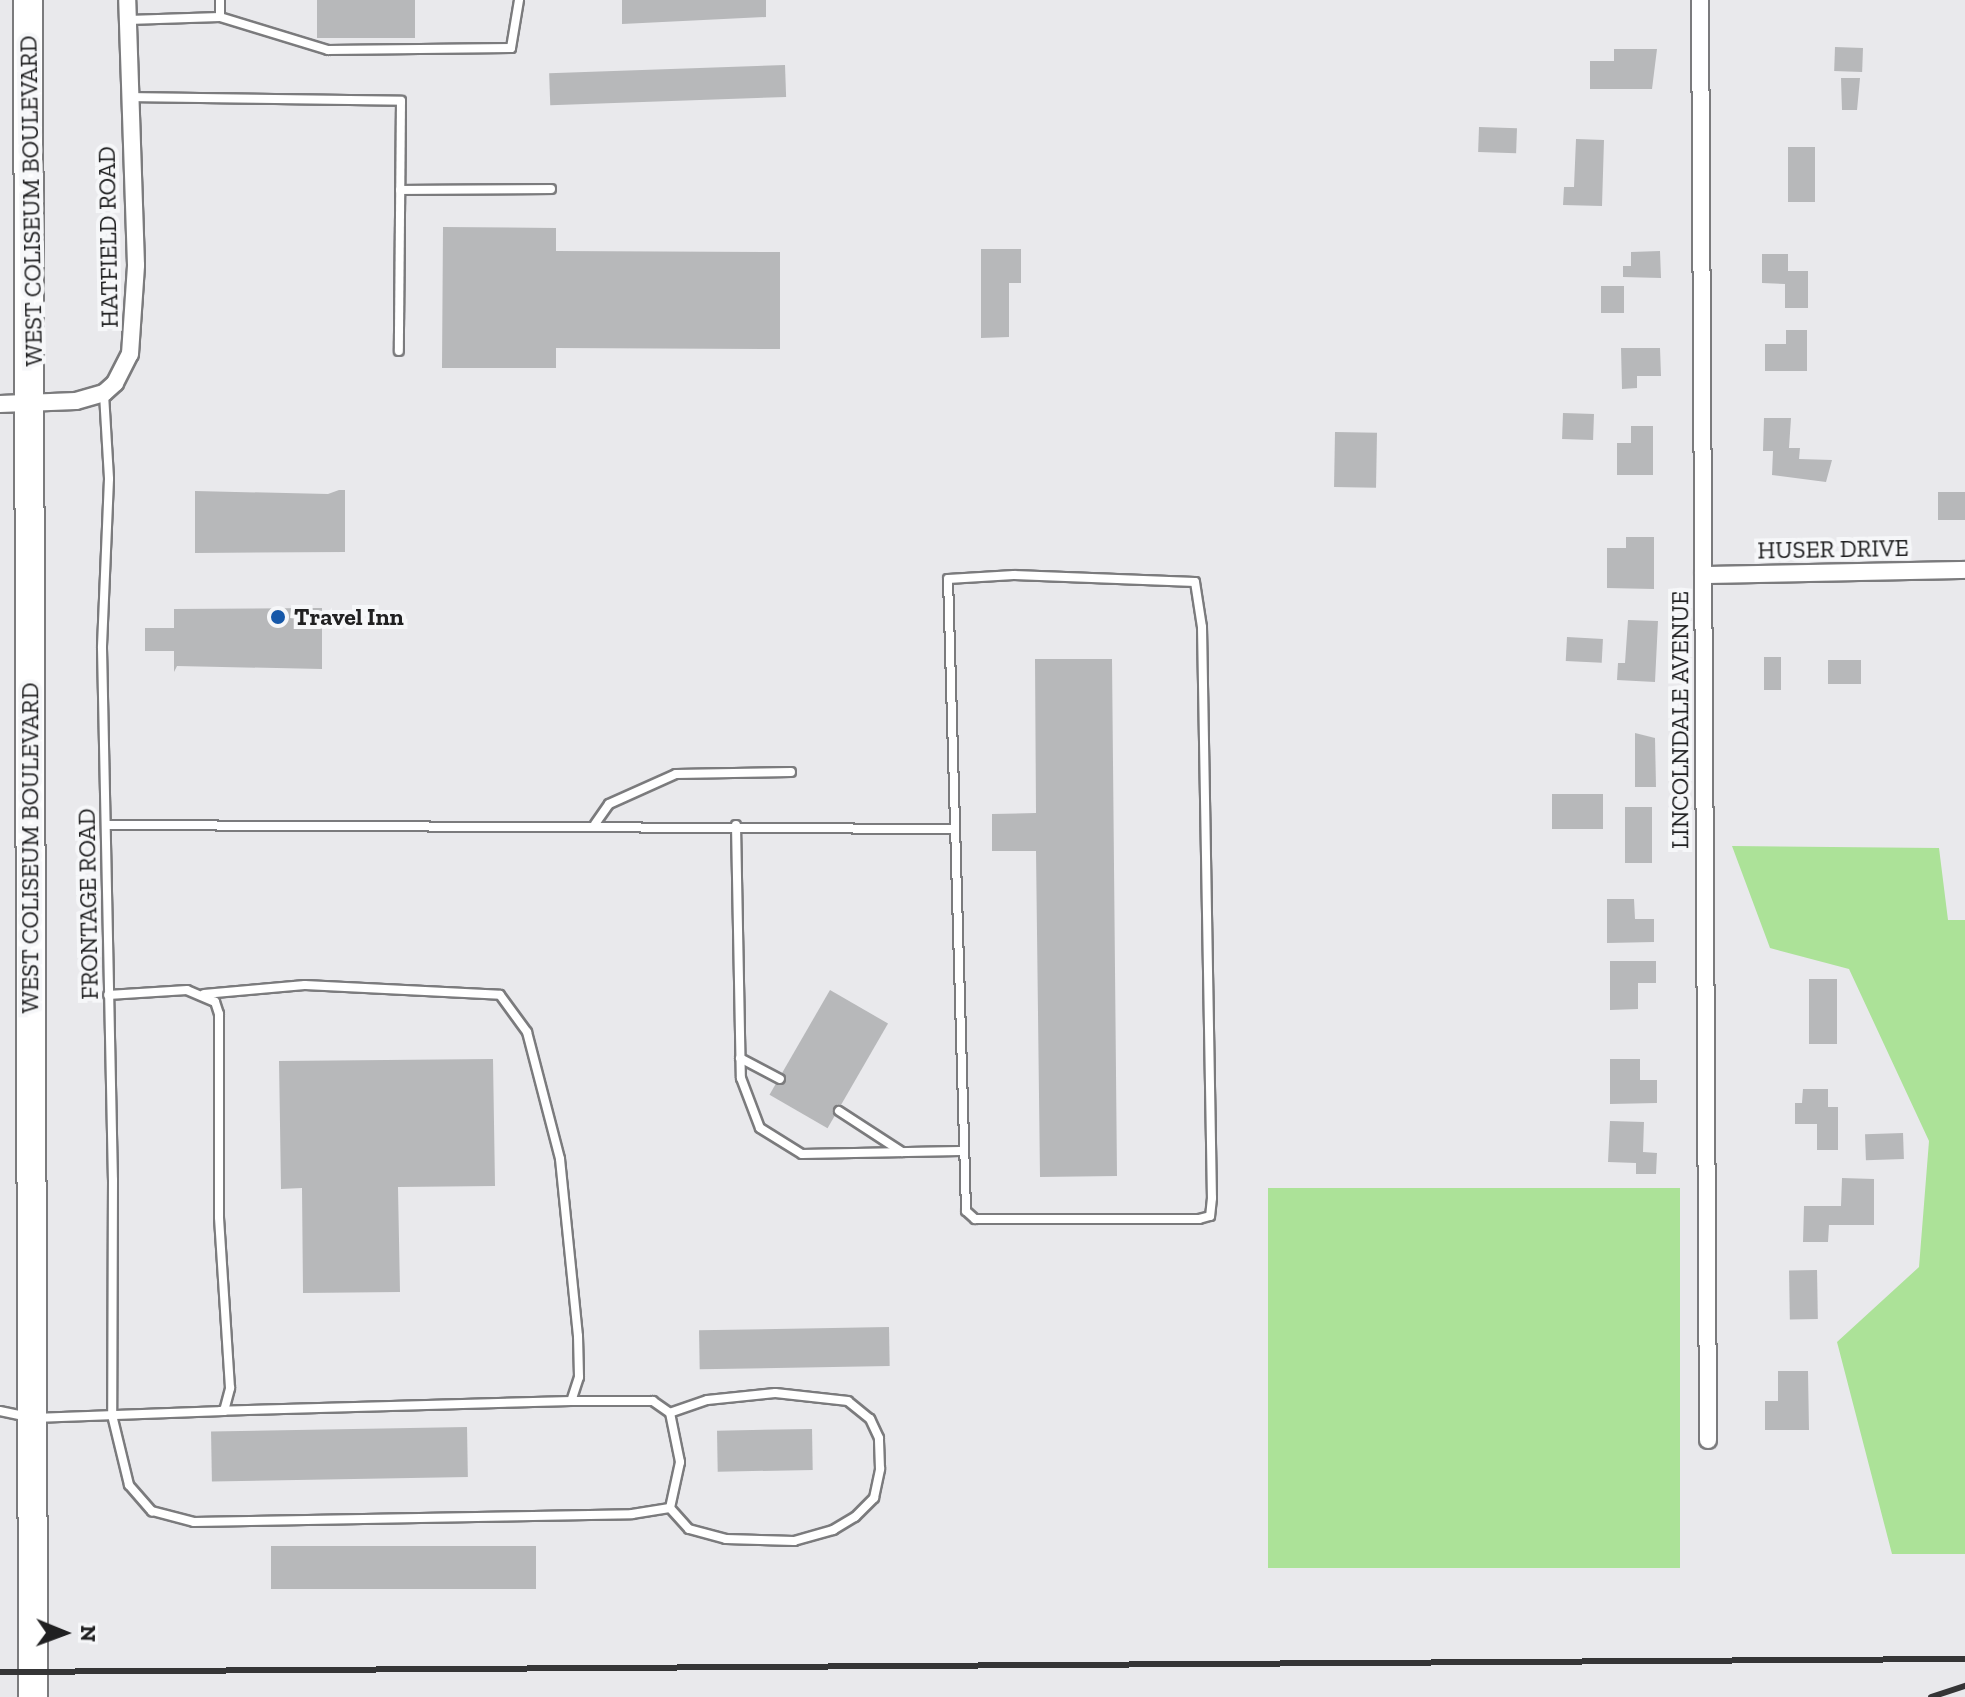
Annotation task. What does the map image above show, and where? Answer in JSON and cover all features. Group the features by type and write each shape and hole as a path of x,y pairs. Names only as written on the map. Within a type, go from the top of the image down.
{"highway":[{"name":"WEST COLISEUM BOULEVARD","path":"28,0 32,122 33,405 29,629 33,1697"},
{"path":"32,122 44,0"}],"street":[{"name":"HATFIELD ROAD","path":"104,393 123,370 136,322 127,0"},
{"name":"LINCOLNDALE AVENUE","path":"1700,0 1708,1440"},
{"path":"0,404 33,405 104,393"},
{"name":"HUSER DRIVE","path":"1703,575 1965,570"}],"lane":[{"path":"220,0 220,17"},
{"path":"128,20 220,17 328,50 511,48 519,0"},
{"path":"129,97 401,101 399,351"},
{"path":"400,190 551,189"},
{"name":"FRONTAGE ROAD","path":"104,393 109,479 102,633 108,825 112,1415 129,1485 152,1511 194,1522 632,1514 670,1508"},
{"path":"1014,575 1195,582 1202,627 1210,1216 975,1219 966,1211 960,1151 951,829 948,579 1014,575"},
{"path":"595,824 609,804 676,774 791,772"},
{"path":"108,825 595,824 951,829"},
{"path":"736,825 741,1078 760,1128 802,1154 960,1151"},
{"path":"108,995 204,994 305,985 500,995 527,1032 562,1173 578,1336 579,1377 571,1401"},
{"path":"204,994 219,1014 219,1217 230,1388 221,1411"},
{"path":"740,1058 780,1079"},
{"path":"839,1111 902,1152"},
{"path":"0,1411 34,1418 653,1401 670,1413 680,1462 670,1508 689,1529 726,1539 794,1541 833,1530 855,1517 874,1498 880,1469 875,1429 848,1401 775,1393 707,1400 670,1413"}],"green space":[{"path":"1732,846 1939,848 1948,920 1965,920 1965,1554 1892,1554 1837,1342 1919,1267 1929,1141 1849,969 1770,948"},
{"path":"1268,1188 1680,1188 1680,1568 1268,1568"}],"building":[{"path":"317,0 415,0 415,38 317,38"},
{"path":"622,0 766,0 766,17 622,24"},
{"path":"1835,47 1863,48 1862,72 1834,71"},
{"path":"1614,49 1657,49 1652,89 1590,89 1590,61 1614,61"},
{"path":"785,65 786,97 550,105 549,73"},
{"path":"1841,78 1860,78 1857,110 1842,110"},
{"path":"1479,127 1517,128 1516,153 1478,152"},
{"path":"1576,139 1604,140 1602,206 1563,205 1564,187 1574,187"},
{"path":"1788,147 1815,147 1815,202 1788,202"},
{"path":"443,227 556,228 556,251 780,252 780,349 556,348 556,368 442,368"},
{"path":"981,249 1021,249 1021,283 1009,283 1009,337 981,338"},
{"path":"1660,251 1661,278 1623,277 1623,266 1631,266 1631,252"},
{"path":"1762,254 1788,254 1788,271 1808,271 1808,308 1785,308 1785,284 1762,283"},
{"path":"1601,286 1624,286 1624,313 1601,313"},
{"path":"1786,330 1807,330 1807,371 1765,371 1765,344 1786,344"},
{"path":"1621,348 1660,348 1661,376 1637,376 1637,388 1622,389"},
{"path":"1563,413 1594,414 1593,440 1562,439"},
{"path":"1764,418 1791,418 1789,448 1800,448 1799,459 1832,460 1826,482 1772,475 1773,451 1763,451"},
{"path":"1631,426 1653,426 1653,475 1617,475 1617,443 1631,443"},
{"path":"1335,432 1377,433 1376,488 1334,487"},
{"path":"345,490 345,552 195,553 195,491 328,494"},
{"path":"1938,492 1965,492 1965,520 1938,520"},
{"path":"1626,537 1654,537 1654,589 1607,588 1607,548 1626,548"},
{"path":"322,608 322,669 177,666 174,672 174,651 145,651 145,628 174,628 174,609"},
{"path":"1628,620 1658,621 1655,682 1617,680 1618,663 1625,663"},
{"path":"1567,637 1603,639 1602,663 1566,661"},
{"path":"1764,657 1781,657 1781,690 1764,690"},
{"path":"1035,659 1112,659 1117,1176 1040,1177 1036,851 992,851 992,814 1036,813"},
{"path":"1828,660 1861,660 1861,684 1828,684"},
{"path":"1635,733 1655,738 1656,787 1635,787"},
{"path":"1552,794 1603,794 1603,829 1552,829"},
{"path":"1625,807 1652,807 1652,863 1625,863"},
{"path":"1607,899 1634,899 1635,919 1654,919 1654,942 1607,943"},
{"path":"1610,961 1656,961 1656,983 1638,983 1638,1009 1610,1010"},
{"path":"1809,979 1837,979 1837,1044 1809,1044"},
{"path":"830,990 888,1023 828,1128 770,1095"},
{"path":"493,1059 495,1186 398,1187 400,1292 303,1293 302,1188 281,1189 279,1061"},
{"path":"1610,1059 1640,1059 1640,1080 1657,1080 1657,1103 1610,1104"},
{"path":"1803,1089 1828,1089 1828,1107 1838,1107 1838,1150 1817,1150 1817,1124 1795,1124 1795,1103 1802,1103"},
{"path":"1610,1121 1644,1122 1643,1152 1657,1153 1656,1174 1636,1174 1636,1163 1608,1162"},
{"path":"1903,1133 1904,1159 1866,1160 1865,1134"},
{"path":"1842,1178 1874,1179 1874,1225 1829,1225 1828,1242 1803,1242 1804,1206 1841,1206"},
{"path":"1789,1270 1817,1270 1818,1319 1790,1319"},
{"path":"889,1327 890,1366 700,1369 699,1330"},
{"path":"1778,1371 1808,1371 1809,1430 1765,1430 1765,1401 1778,1401"},
{"path":"467,1427 468,1477 212,1481 211,1431"},
{"path":"812,1429 813,1470 718,1472 717,1431"},
{"path":"271,1546 536,1546 536,1589 271,1589"}],"railway":[{"path":"0,1672 1965,1659"},
{"path":"1931,1697 1965,1686"}],"place":[{"name":"Travel Inn","path":"278,617"}]}
